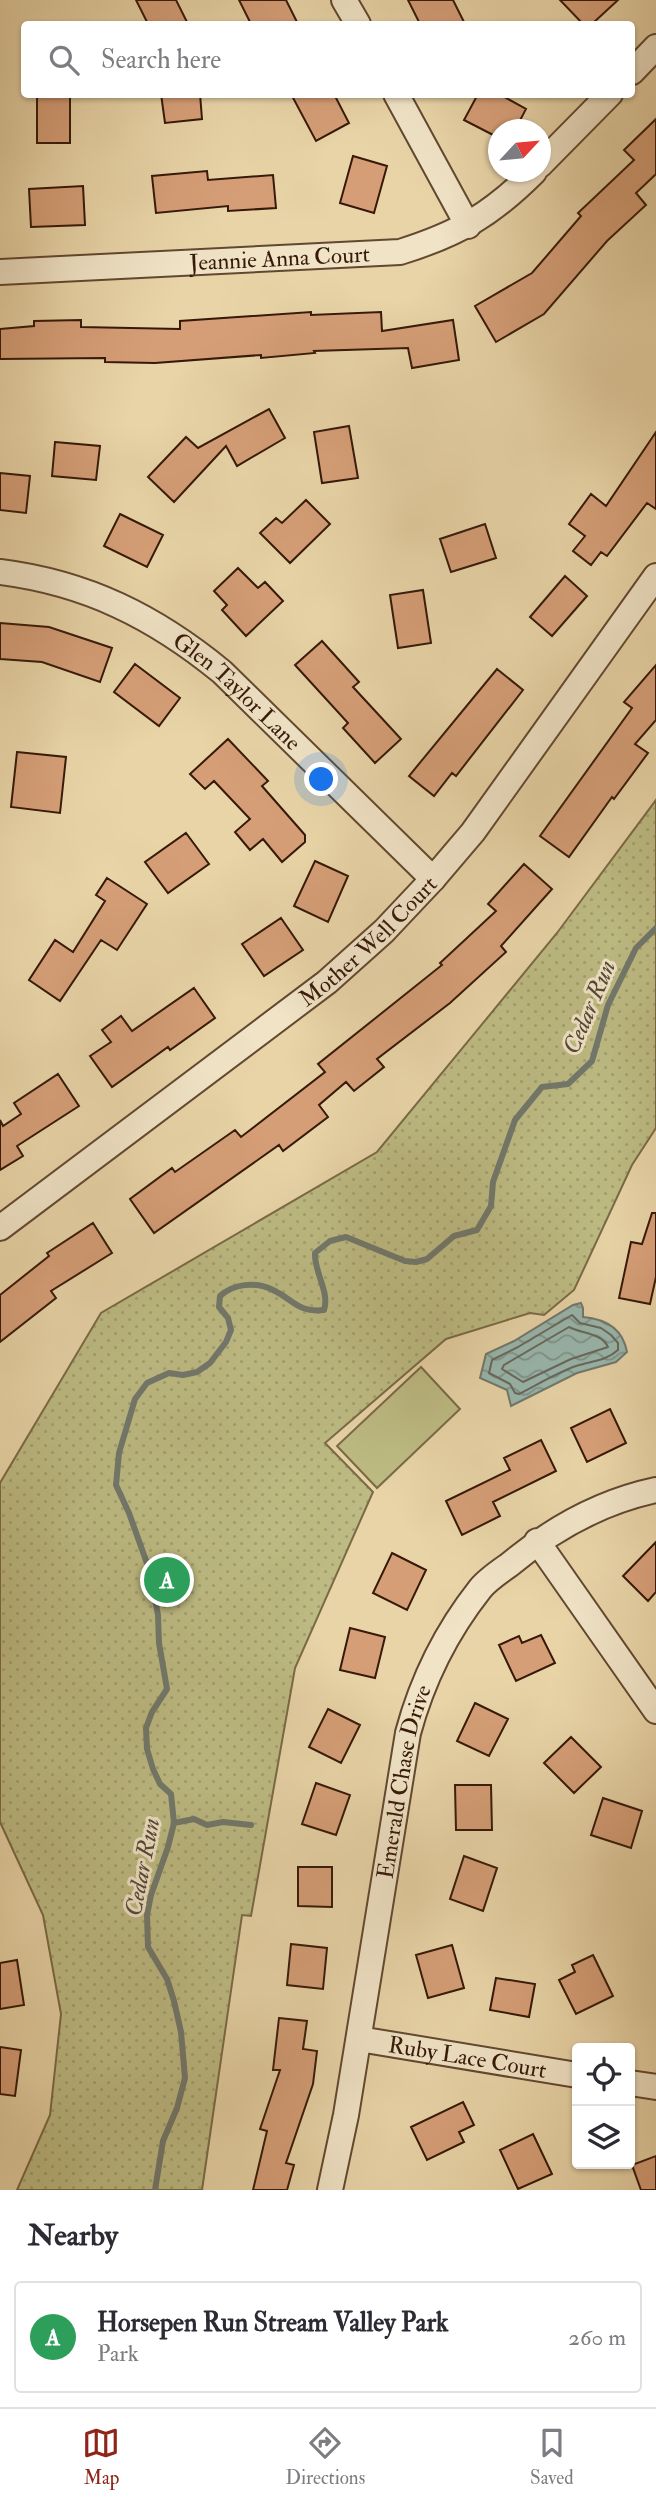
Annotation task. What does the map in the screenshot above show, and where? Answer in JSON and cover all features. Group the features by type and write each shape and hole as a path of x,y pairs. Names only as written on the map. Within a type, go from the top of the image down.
{"street":[{"path":"344,0 356,21"},
{"path":"635,69 656,47"},
{"path":"398,98 468,226"},
{"path":"551,155 606,98"},
{"name":"Jeannie Anna Court","path":"0,272 400,251 437,240 468,226 498,206 523,182"},
{"name":"Glen Taylor Lane","path":"0,572 69,586 111,601 153,621 191,646 222,672 433,879"},
{"name":"Mother Well Court","path":"0,1228 327,982 384,931 473,832 656,576"},
{"name":"Emerald Chase Drive","path":"330,2190 359,2039 400,1777 416,1703 432,1666 481,1587 537,1542 574,1519 616,1501 656,1490"},
{"path":"537,1542 656,1711"},
{"name":"Ruby Lace Court","path":"359,2039 572,2074"},
{"path":"635,2084 656,2088"}],"shaded area":[{"path":"656,800 656,1128 632,1165 574,1290 544,1315 530,1313 446,1339 325,1443 373,1492 295,1668 251,1916 242,1915 202,2190 17,2190 50,2115 61,2014 43,1915 0,1822 0,1483 101,1313 377,1152 557,933"},
{"path":"421,1367 460,1409 377,1488 337,1446"}],"water":[{"path":"581,1303 583,1317 606,1323 622,1337 627,1352 616,1362 577,1373 511,1406 507,1390 480,1378 486,1354"}],"building":[{"path":"136,0 176,0 186,21 146,21"},
{"path":"239,0 286,0 296,21 250,21"},
{"path":"408,0 453,0 464,21 418,21"},
{"path":"560,0 618,0 595,21 580,21"},
{"path":"37,98 70,98 70,143 37,143"},
{"path":"162,98 200,98 202,119 165,123"},
{"path":"293,98 336,98 349,123 316,141"},
{"path":"476,98 506,98 526,109 521,119 488,119 488,132 464,120"},
{"path":"656,119 656,174 636,193 646,205 607,241 544,314 496,342 475,306 532,273 581,216 578,213 634,160 624,150"},
{"path":"353,156 387,166 374,213 340,203"},
{"path":"207,171 208,180 273,175 276,208 228,211 228,206 156,213 152,176"},
{"path":"83,186 85,225 31,227 29,189"},
{"path":"311,312 311,315 381,312 382,331 453,320 459,360 412,368 408,348 314,351 315,353 261,358 261,355 155,363 105,362 105,358 0,359 0,329 34,326 34,321 81,320 81,327 180,329 180,321"},
{"path":"269,409 285,438 237,466 226,446 174,502 148,477 186,437 198,448"},
{"path":"349,426 358,478 322,483 314,432"},
{"path":"656,432 656,509 647,503 607,556 601,552 591,565 573,551 585,536 569,524 591,494 606,506"},
{"path":"55,442 100,446 96,480 52,476"},
{"path":"0,473 30,476 26,513 0,510"},
{"path":"306,500 330,524 290,563 260,533 276,518 282,523"},
{"path":"120,514 163,535 147,567 104,546"},
{"path":"485,524 496,558 451,572 440,539"},
{"path":"238,568 258,588 265,582 283,601 246,636 222,610 227,605 214,591"},
{"path":"565,576 587,596 552,636 530,617"},
{"path":"423,590 431,643 398,648 390,595"},
{"path":"0,623 49,627 112,648 100,682 42,662 0,659"},
{"path":"322,641 359,682 353,687 401,739 375,763 343,728 348,723 295,665"},
{"path":"135,664 180,698 159,726 114,692"},
{"path":"656,665 656,720 635,744 648,753 569,857 540,836 632,708 624,702"},
{"path":"497,669 523,690 456,776 452,773 434,796 409,776"},
{"path":"228,739 268,781 262,786 305,835 305,842 282,862 263,839 250,850 235,832 250,819 214,781 205,789 190,774"},
{"path":"17,752 66,757 60,813 11,807"},
{"path":"186,833 209,864 168,893 145,862"},
{"path":"315,861 348,876 328,922 294,906"},
{"path":"524,864 552,889 501,946 506,952 450,1003 377,1059 384,1067 354,1091 346,1082 319,1105 328,1117 283,1151 279,1145 154,1233 130,1199 172,1168 175,1172 235,1130 241,1137 325,1072 318,1064 442,965 440,963 496,911 488,904"},
{"path":"107,878 147,904 117,950 101,940 60,1001 29,980 55,940 73,952 105,901 96,895"},
{"path":"281,918 303,950 264,976 242,944"},
{"path":"194,988 215,1018 112,1087 90,1056 111,1042 102,1030 121,1016 132,1031"},
{"path":"58,1074 79,1106 17,1146 23,1156 0,1170 0,1120 3,1126 21,1114 14,1103"},
{"path":"652,1213 656,1213 656,1277 650,1304 619,1298 631,1242 642,1244"},
{"path":"93,1223 112,1253 51,1291 56,1298 0,1342 0,1295 49,1256 47,1253"},
{"path":"610,1409 626,1443 587,1462 571,1428"},
{"path":"541,1440 556,1471 493,1502 500,1516 462,1535 446,1501 510,1470 504,1458"},
{"path":"656,1542 656,1592 648,1601 623,1576"},
{"path":"392,1553 426,1570 407,1610 373,1593"},
{"path":"350,1628 385,1637 375,1678 340,1670"},
{"path":"541,1635 555,1663 516,1681 499,1645 519,1636 522,1643"},
{"path":"475,1703 508,1719 489,1756 457,1741"},
{"path":"328,1709 360,1725 341,1763 309,1747"},
{"path":"571,1737 601,1767 574,1793 544,1763"},
{"path":"316,1783 350,1795 336,1835 302,1824"},
{"path":"455,1785 491,1785 492,1830 456,1830"},
{"path":"603,1798 642,1811 631,1848 591,1835"},
{"path":"464,1856 497,1868 483,1911 450,1899"},
{"path":"298,1867 332,1867 332,1907 298,1906"},
{"path":"291,1944 327,1948 323,1989 287,1985"},
{"path":"452,1945 464,1988 428,1998 416,1955"},
{"path":"593,1955 613,1996 576,2014 559,1980 575,1972 572,1965"},
{"path":"17,1960 24,2005 0,2009 0,1963"},
{"path":"496,1978 535,1984 529,2017 490,2010"},
{"path":"279,2018 307,2021 303,2049 317,2051 313,2084 286,2163 294,2165 287,2190 253,2190 267,2131 260,2129 280,2070 273,2070"},
{"path":"0,2047 21,2050 15,2096 0,2094"},
{"path":"463,2102 474,2125 459,2132 464,2142 427,2160 411,2127"},
{"path":"533,2134 552,2174 518,2189 500,2150"},
{"path":"656,2156 656,2190 641,2190 633,2169 635,2164"}],"waterway":[{"name":"Cedar Run","path":"155,2190 163,2141 177,2108 185,2078 181,2032 174,2001 167,1979 148,1947 147,1915 151,1895 174,1823 171,1794 160,1784 147,1749 146,1728 152,1712 167,1689 159,1643 158,1615 149,1569 116,1485 119,1453 135,1399 147,1383 169,1373 183,1375 197,1372 210,1363 226,1342 231,1330 228,1318 219,1307 220,1296 231,1289 259,1285 273,1290 302,1308 324,1310 324,1289 315,1253 330,1241 346,1237 405,1261 416,1262 427,1259 454,1236 477,1230 491,1206 493,1182 515,1120 542,1087 568,1084 592,1061 608,1005 636,948 656,928"},
{"path":"174,1823 194,1819 207,1825 223,1822 251,1825"}],"place":[{"name":"Horsepen Run Stream Valley Park","path":"167,1580"}]}
